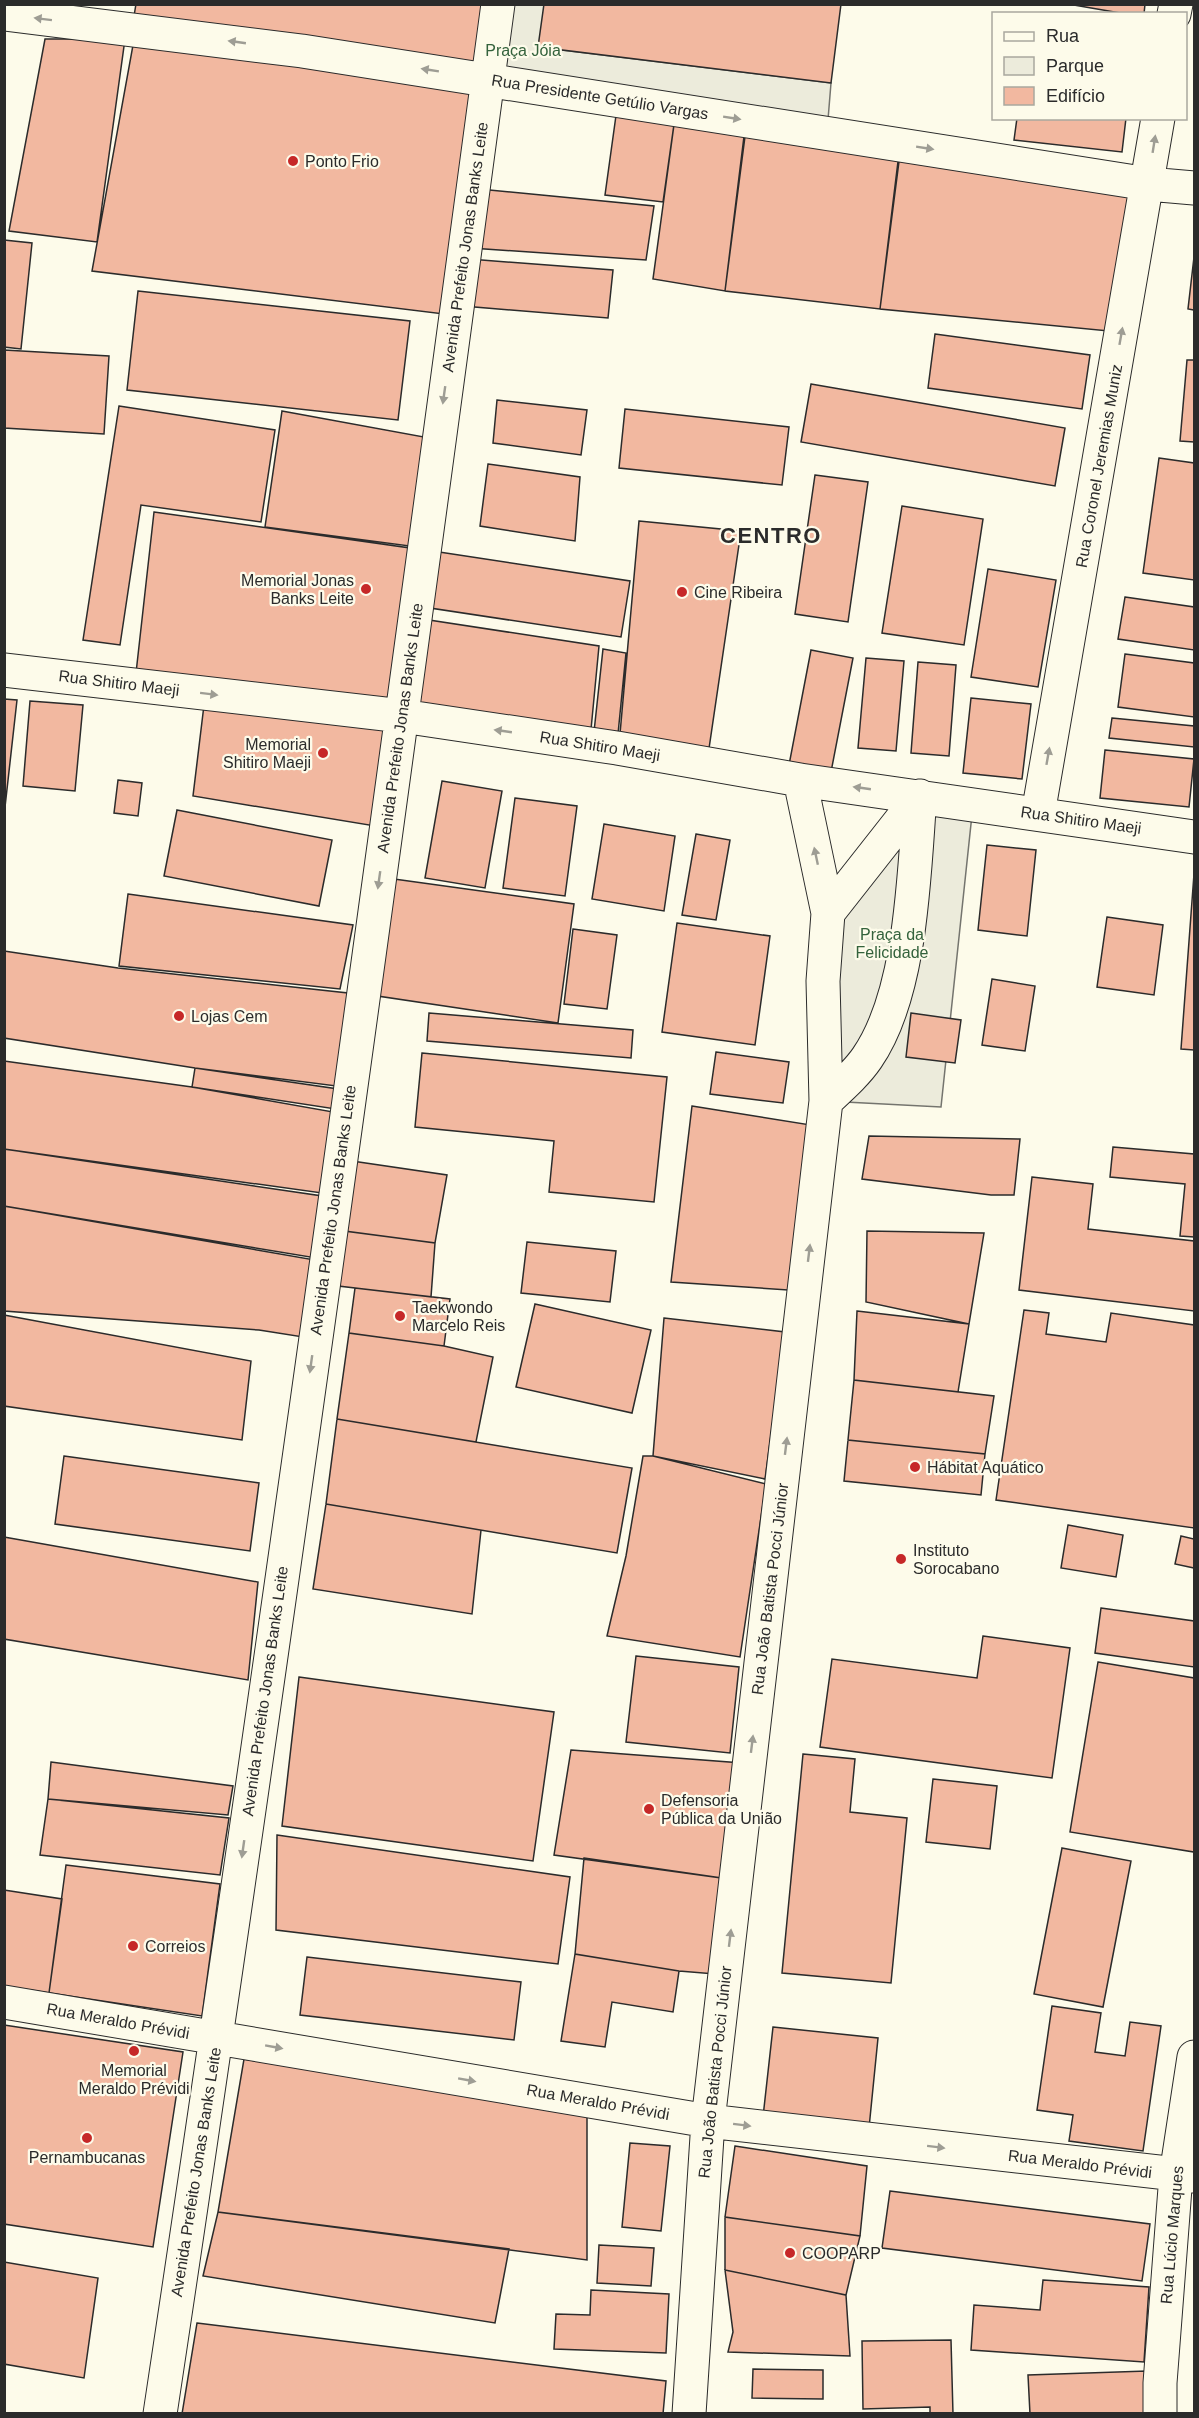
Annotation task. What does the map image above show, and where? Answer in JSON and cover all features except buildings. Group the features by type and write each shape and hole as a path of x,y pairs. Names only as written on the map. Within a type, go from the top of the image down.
{"street":[{"name":"Avenida Prefeito Jonas Banks Leite","path":"160,2414 217,2037 402,716 498,4"},
{"name":"Rua Presidente Getúlio Vargas","path":"4,14 133,31 229,40 1148,184 1194,188"},
{"name":"Rua Coronel Jeremias Muniz","path":"1038,814 1158,120"},
{"name":"Rua Shitiro Maeji","path":"4,670 402,716 605,746 800,780 1194,837"},
{"name":"Rua João Batista Pocci Júnior","path":"688,2414 708,2121 826,1101 823,981 828,913 800,780"},
{"path":"828,913 920,796"},
{"path":"826,1101 851,1078 868,1057 882,1030 893,998 902,964 913,898 920,796"},
{"name":"Rua Meraldo Prévidi","path":"4,2002 708,2121 1185,2175"},
{"name":"Rua Lúcio Marques","path":"1160,2414 1160,2383 1185,2175 1194,2057"}],"green space":[{"name":"Praça Jóia","path":"558,4 554,49 831,83 827,132 488,79 498,5"},
{"name":"Praça da Felicidade","path":"920,796 973,805 941,1107 826,1101 828,913"}],"place":[{"name":"Ponto Frio","path":"293,161"},
{"name":"Memorial Jonas Banks Leite","path":"366,589"},
{"name":"Cine Ribeira","path":"682,592"},
{"name":"Memorial Shitiro Maeji","path":"323,753"},
{"name":"Lojas Cem","path":"179,1016"},
{"name":"Taekwondo Marcelo Reis","path":"400,1316"},
{"name":"Hábitat Aquático","path":"915,1467"},
{"name":"Instituto Sorocabano","path":"901,1559"},
{"name":"Defensoria Pública da União","path":"649,1809"},
{"name":"Correios","path":"133,1946"},
{"name":"Memorial Meraldo Prévidi","path":"134,2051"},
{"name":"Pernambucanas","path":"87,2138"},
{"name":"COOPARP","path":"790,2253"}],"district":[{"name":"CENTRO","path":"771,535"}]}
